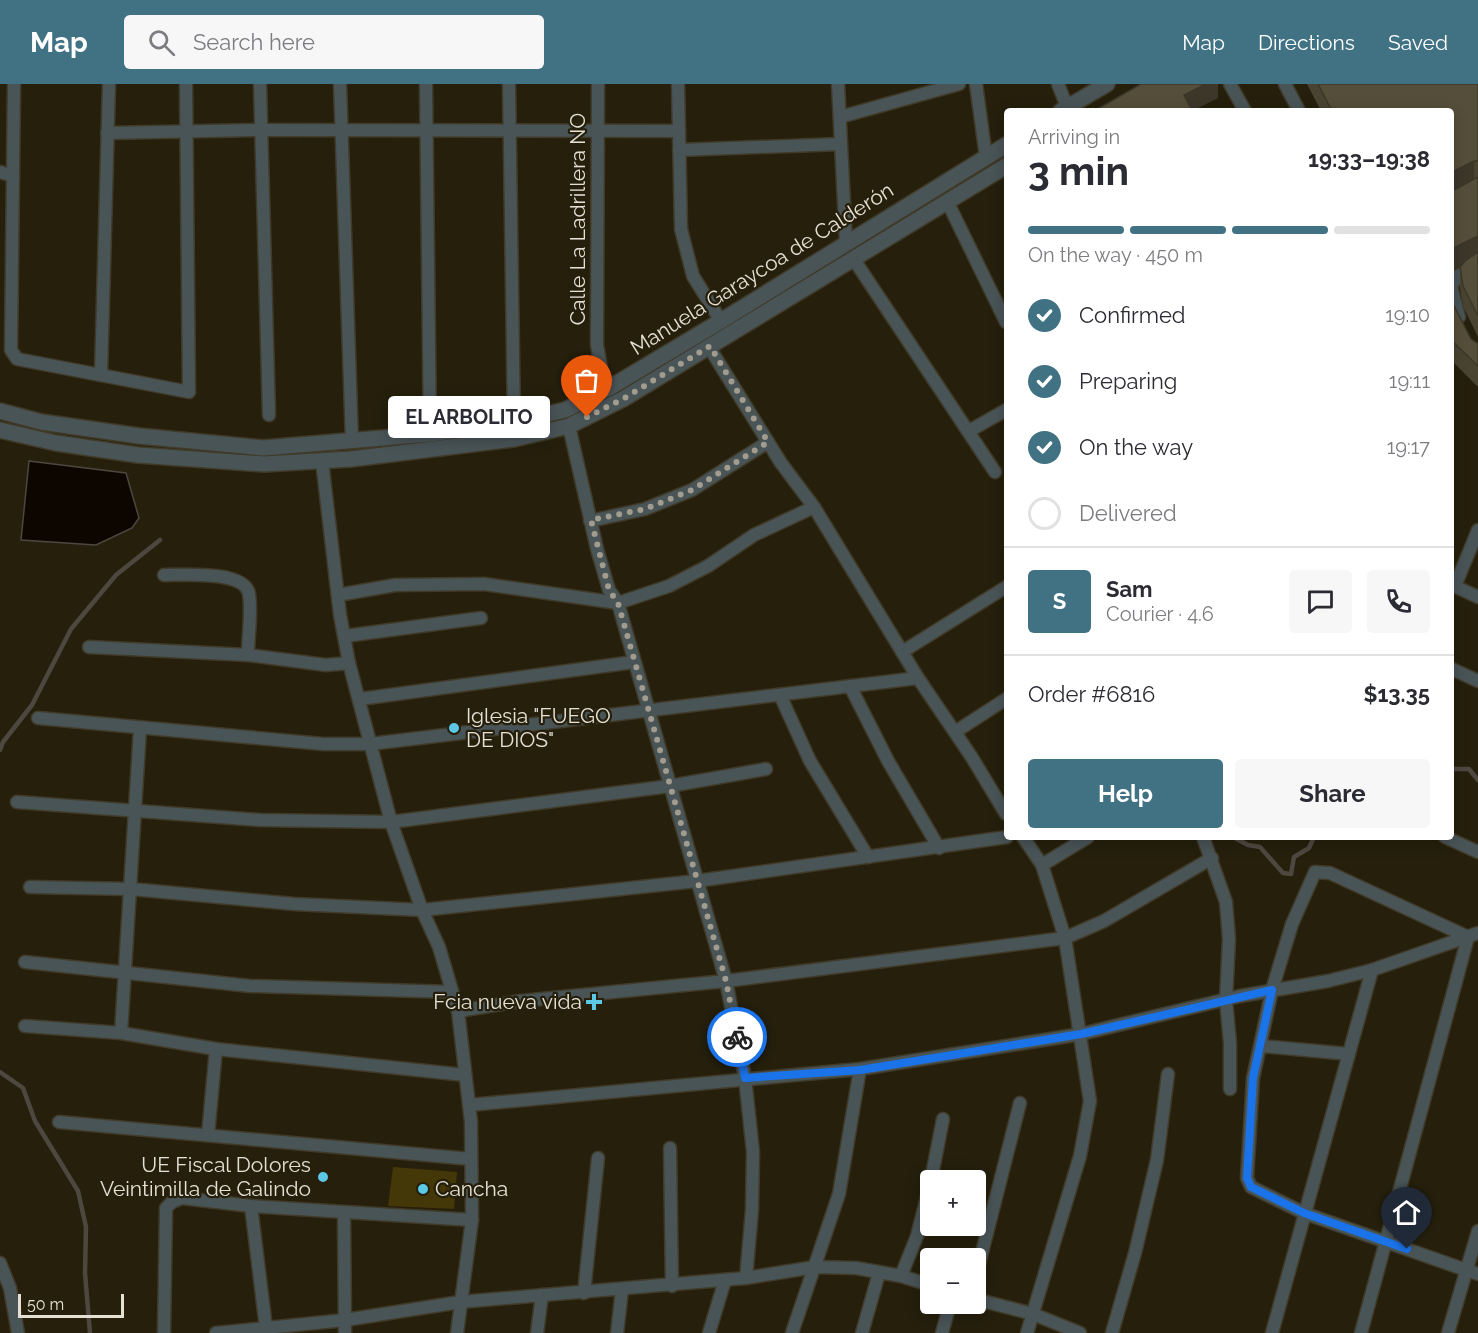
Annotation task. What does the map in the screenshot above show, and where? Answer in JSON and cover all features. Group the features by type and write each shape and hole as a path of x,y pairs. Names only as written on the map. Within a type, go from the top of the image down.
{"street":[{"path":"14,84 11,350 17,359 189,393 186,84"},
{"path":"102,375 109,84"},
{"path":"260,84 269,416"},
{"path":"340,84 352,441"},
{"path":"426,84 430,434"},
{"path":"509,84 514,422"},
{"name":"Calle La Ladrillera NO","path":"598,84 597,345 602,373 609,388"},
{"path":"678,84 681,229 693,276 721,321"},
{"path":"838,84 846,243"},
{"path":"840,117 959,84"},
{"path":"976,84 986,158"},
{"path":"1058,84 1064,108"},
{"path":"1066,108 1107,84"},
{"path":"1230,84 1243,108"},
{"path":"1285,84 1297,108"},
{"path":"107,133 261,130 679,131"},
{"path":"680,150 841,144"},
{"name":"Manuela Garaycoa de Calderón","path":"0,411 41,422 139,436 263,448 430,434 514,422 565,410 609,388 721,321 1004,146"},
{"name":"Manuela Garaycoa de Calderón","path":"0,430 56,443 138,455 225,463 322,461 504,441 568,426 623,399 1004,167"},
{"path":"0,172 13,176"},
{"path":"947,201 1004,318"},
{"path":"853,258 995,472"},
{"path":"1454,282 1459,275 1478,265"},
{"path":"1454,308 1462,326"},
{"path":"710,346 781,463 814,507 918,678 1004,811"},
{"path":"969,431 1004,411"},
{"path":"568,426 597,549 609,590 618,603 726,981 745,1078 753,1152 752,1210 746,1278"},
{"path":"591,520 645,509 692,490 768,442"},
{"path":"322,461 337,592 349,663 391,822 422,910 439,947 458,1011 469,1105 472,1220 459,1302 457,1333"},
{"path":"337,592 395,585 484,584 618,603 669,586 708,566 754,535 814,507"},
{"path":"1454,583 1478,530"},
{"path":"164,574 229,577 242,582 249,592 248,655"},
{"path":"1454,585 1478,597"},
{"path":"902,652 1004,587"},
{"path":"345,636 481,618"},
{"path":"89,647 248,655 326,665 349,663"},
{"path":"360,699 634,662"},
{"path":"1454,670 1478,681"},
{"path":"38,718 323,744 370,744 918,678"},
{"path":"850,686 888,760 939,848"},
{"path":"780,695 810,760 868,857"},
{"path":"955,732 1004,700"},
{"path":"121,1033 140,729"},
{"path":"17,802 135,813 260,820 391,822 670,786 766,769"},
{"path":"995,797 1004,791"},
{"path":"30,887 131,889 294,904 422,910 697,881 1004,837"},
{"path":"1025,840 1042,865 1065,938 1090,1101 1087,1128 1027,1333"},
{"path":"1042,865 1083,840"},
{"path":"1204,840 1226,902 1229,939 1226,1000 1230,1042 1230,1089"},
{"path":"1452,840 1478,852"},
{"path":"458,1011 521,1001 726,981 1065,938 1104,921 1212,858"},
{"path":"1472,1272 1304,1213 1257,1193 1247,1178 1253,1078 1261,1046 1267,991 1310,878 1315,872 1330,873 1473,935"},
{"path":"469,1105 745,1078 860,1070 1081,1034 1240,996 1372,970 1473,935"},
{"path":"1361,1333 1473,935"},
{"path":"25,962 250,986 452,992"},
{"path":"1272,1333 1372,970"},
{"path":"25,1026 121,1033 216,1049 465,1075"},
{"path":"1261,1046 1349,1054"},
{"path":"208,1135 216,1049"},
{"path":"792,1333 839,1194 860,1070"},
{"path":"1112,1333 1135,1253 1157,1160 1168,1074"},
{"path":"983,1248 1020,1103"},
{"path":"933,1170 943,1119"},
{"path":"58,1122 471,1159"},
{"path":"670,1148 672,1286"},
{"path":"584,1293 598,1158"},
{"path":"164,1333 166,1208 172,1202 182,1198 251,1206 472,1220"},
{"path":"251,1206 266,1328"},
{"path":"344,1213 345,1333"},
{"path":"901,1276 920,1225"},
{"path":"1448,1333 1472,1272 1478,1231"},
{"path":"0,1263 10,1288 18,1333"},
{"path":"216,1333 345,1320 459,1302 672,1286 746,1278 815,1266 856,1268 920,1282"},
{"path":"862,1333 879,1273"},
{"path":"709,1333 725,1280"},
{"path":"617,1333 622,1290"},
{"path":"537,1333 542,1295"},
{"path":"986,1302 1032,1314 1080,1333"},
{"path":"942,1333 947,1314"}],"shaded area":[{"path":"29,461 126,473 139,518 132,528 96,545 21,540"},
{"name":"Cancha","path":"393,1167 457,1172 454,1209 388,1206"}],"building":[{"path":"1141,84 1206,84 1184,95 1190,108 1099,108"},
{"path":"1318,84 1478,84 1478,161 1454,171 1454,108 1330,108"},
{"path":"1478,177 1478,236 1454,248 1454,190"},
{"path":"1478,252 1478,316 1463,286 1460,267"},
{"path":"1454,306 1471,339 1478,343 1478,366 1454,343"}],"waterway":[{"path":"0,750 3,742 32,705 71,629 116,575 160,540"},
{"path":"1454,769 1469,769 1478,780"},
{"path":"1239,840 1248,845 1260,847 1283,873 1291,874 1294,857 1309,848 1313,840"},
{"path":"0,1072 23,1088 35,1121 78,1191 86,1227 85,1273 90,1333"}],"way so far":[{"path":"587,417 623,399 710,346 768,442 692,490 645,509 591,520 609,590 618,603 726,981 737,1037"}],"place":[{"name":"EL ARBOLITO","path":"587,417"},
{"name":"Iglesia \"FUEGO DE DIOS\"","path":"454,728"},
{"name":"Fcia nueva vida","path":"594,1002"},
{"name":"UE Fiscal Dolores Veintimilla de Galindo","path":"323,1177"},
{"name":"Cancha","path":"423,1189"}],"route":[{"path":"737,1037 745,1078 860,1070 1081,1034 1272,990 1253,1078 1247,1178 1251,1187 1257,1193 1304,1213 1407,1249"}]}
